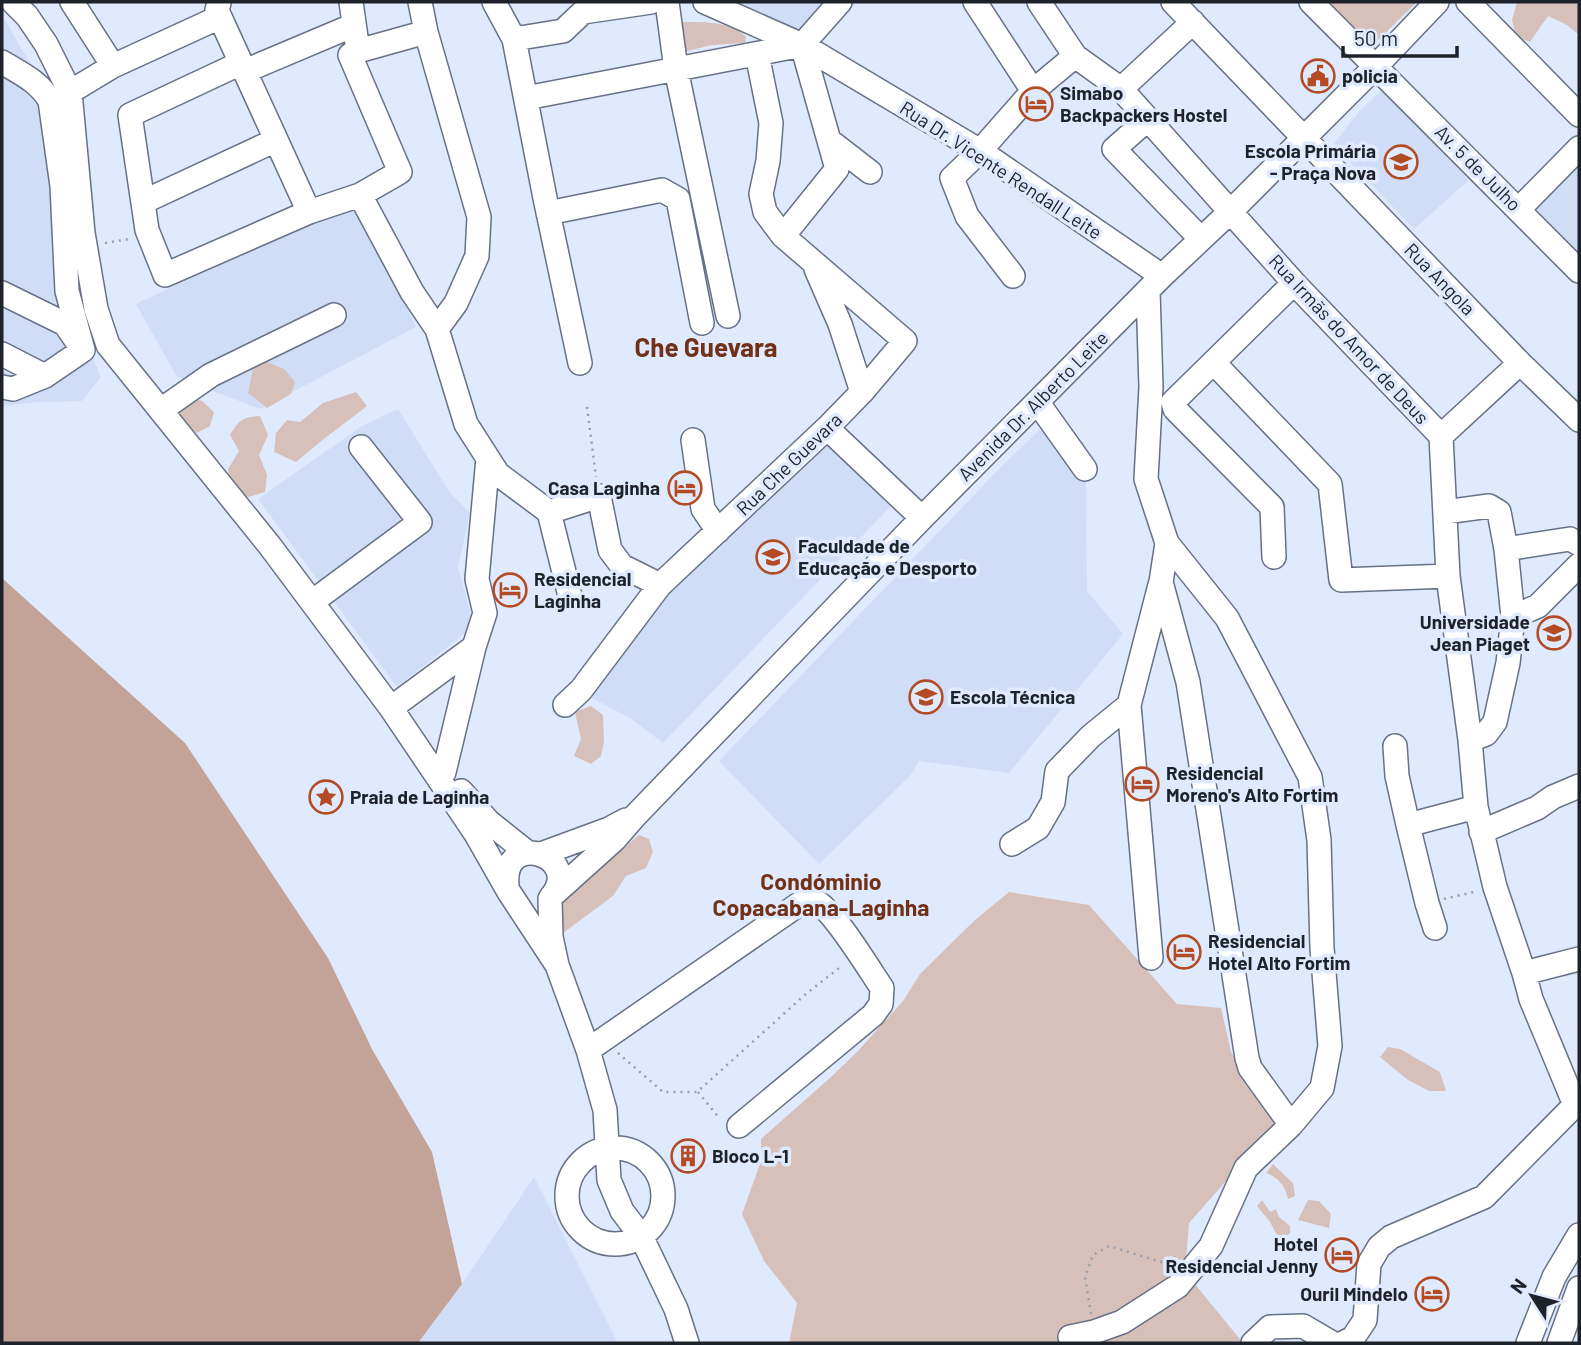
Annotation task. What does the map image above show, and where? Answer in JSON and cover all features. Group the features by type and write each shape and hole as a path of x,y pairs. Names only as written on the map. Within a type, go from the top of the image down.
{"street":[{"path":"13,2 27,16 46,44 70,92 83,233 96,309 108,345 270,546 437,768 489,822 534,853 548,858 557,870 559,878 553,896 551,937 557,965 605,1110 609,1180 622,1211 641,1236 676,1309 687,1343"},
{"path":"72,2 113,66"},
{"path":"351,2 358,51"},
{"path":"420,2 426,32 479,217 477,257 456,303 437,329"},
{"path":"494,2 513,39 580,363"},
{"path":"513,39 563,31 583,12 651,2"},
{"path":"667,2 676,69 728,316"},
{"name":"Rua Dr. Vicente Rendall Leite","path":"705,2 802,45 980,151 1155,284"},
{"path":"526,98 802,45 840,2"},
{"path":"975,2 1033,91"},
{"path":"1013,276 967,216 952,178 1033,91 1074,56 1039,2"},
{"name":"Rua Angola","path":"1173,2 1520,363 1579,420"},
{"name":"Av. 5 de Julho","path":"1312,2 1579,271"},
{"name":"Avenida Dr. Alberto Leite","path":"553,896 615,839 922,518 1437,2"},
{"path":"1468,2 1579,115"},
{"path":"70,92 220,7 243,67 309,212"},
{"path":"1121,89 1193,22"},
{"path":"354,25 243,67 130,115 147,230 165,275 309,212 360,195 400,172 350,55 426,32"},
{"path":"783,236 837,169 802,45"},
{"name":"Rua Che Guevara","path":"565,705 581,690 660,585 827,428 905,341 783,236 765,212 761,194 768,161 771,123 757,54"},
{"name":"Rua Irmãs do Amor de Deus","path":"1074,56 1121,89 1294,283 1441,436 1448,576 1481,832 1495,887 1531,999 1575,1105 1484,1197 1391,1237 1378,1247 1369,1264 1365,1320 1353,1338 1343,1343"},
{"path":"2,62 34,81 51,101 62,186 67,291 83,350"},
{"path":"1148,118 1114,149 1201,239"},
{"path":"143,202 276,140"},
{"path":"830,141 870,172"},
{"path":"1519,209 1579,148"},
{"path":"546,206 662,190 678,199 702,323"},
{"path":"360,195 412,292 437,329 466,424 498,474 549,512 570,596"},
{"path":"814,263 840,324 862,392"},
{"path":"1274,557 1272,507 1175,409 1173,402 1294,283"},
{"path":"1070,1337 1122,1322 1178,1286 1211,1246 1245,1168 1291,1125 1322,1088 1330,1046 1322,948 1320,840 1310,777 1227,618 1167,543 1146,479 1155,284"},
{"path":"2,293 65,324 83,350"},
{"path":"161,410 211,375 334,315"},
{"path":"2,387 13,389 45,376 83,350 108,345"},
{"path":"2,354 45,376"},
{"path":"1214,363 1330,484 1340,580 1448,576"},
{"path":"1441,436 1520,363"},
{"path":"1038,403 1085,469"},
{"path":"827,428 922,518"},
{"path":"693,440 703,509 718,531"},
{"path":"312,602 421,522 361,447"},
{"path":"488,458 477,579 485,613 437,768 510,892 557,965"},
{"path":"549,512 599,496 610,550 622,566 660,585"},
{"path":"1445,512 1489,506 1499,512 1506,549 1513,617 1508,663 1495,722 1486,734 1470,740"},
{"path":"1506,549 1570,539 1579,544"},
{"path":"1150,958 1129,705 1161,582 1167,543"},
{"path":"1513,617 1538,606 1579,565"},
{"path":"1161,582 1188,682 1247,1058 1250,1068 1291,1125"},
{"path":"391,708 474,647"},
{"path":"1012,844 1038,828 1053,802 1057,771 1091,736 1129,705"},
{"path":"1395,746 1397,776 1435,928"},
{"path":"1481,832 1579,786"},
{"path":"1409,825 1476,807"},
{"name":"Avenida Dr. Alberto Leite","path":"534,853 609,829 635,816"},
{"path":"534,853 520,856 508,869 506,877 510,892 528,905 543,903 553,896"},
{"path":"587,1050 804,900 813,900 835,920 882,988 881,1004 873,1015 739,1126"},
{"path":"1524,973 1579,960"},
{"path":"607,1149 630,1149 646,1158 658,1171 663,1189 662,1207 654,1223 641,1236 629,1242 603,1243 590,1238 577,1227 569,1213 565,1196 568,1179 585,1156 607,1149"},
{"path":"1528,1343 1555,1277 1579,1235"},
{"path":"1559,1343 1579,1288"},
{"path":"1252,1343 1270,1327 1303,1326 1332,1343"}],"path":[{"path":"111,242 124,240"},
{"path":"587,407 599,496"},
{"path":"1427,904 1495,887"},
{"path":"619,1052 663,1092 697,1092 807,993 846,963"},
{"path":"697,1092 723,1122 739,1126"},
{"path":"1094,1332 1085,1277 1093,1255 1109,1246 1161,1262 1211,1246"}],"shaded area":[{"path":"719,2 832,2 801,40"},
{"path":"1328,2 1417,2 1373,45"},
{"path":"1517,2 1579,2 1579,35 1567,25 1548,16 1530,42 1516,37 1512,20"},
{"path":"2,17 42,81 64,290 101,377 82,401 2,406"},
{"path":"682,22 725,25 746,37 745,43 712,45 683,52"},
{"name":"Escola Primária - Praça Nova","path":"1382,90 1469,180 1414,229 1333,145 1357,114"},
{"path":"1579,159 1579,261 1529,208"},
{"path":"357,200 416,327 260,409 177,377 136,304"},
{"path":"267,362 284,369 295,382 291,394 267,408 248,393 253,369"},
{"path":"356,392 367,406 296,462 274,452 276,433 287,420 300,422 323,403"},
{"path":"191,398 202,401 214,412 210,426 197,433 182,424 176,409"},
{"path":"398,409 450,493 470,513 458,568 470,610 469,630 397,687 258,499 362,426"},
{"path":"260,416 268,435 259,455 267,475 265,492 248,497 231,489 228,469 239,451 230,435 242,420"},
{"name":"Escola Técnica","path":"1040,429 1086,483 1087,591 1123,634 1009,773 919,761 911,775 819,864 719,761"},
{"name":"Faculdade de Educação e Desporto","path":"825,441 892,505 663,743 630,718 588,696 654,604"},
{"path":"2,578 185,743 328,958 373,1051 432,1152 462,1284 418,1343 2,1343"},
{"path":"591,706 603,715 604,741 601,756 591,764 574,756 581,739 575,712"},
{"path":"639,835 649,839 653,852 646,868 626,876 613,896 559,936 557,906 584,874 607,862"},
{"path":"1009,892 1089,905 1177,1004 1221,1008 1231,1052 1277,1123 1189,1223 1185,1272 1242,1343 789,1343 797,1303 764,1261 742,1214 761,1161 761,1139 858,1051 903,1001 920,974 975,920"},
{"path":"1388,1047 1400,1049 1440,1072 1446,1091 1429,1091 1408,1080 1380,1057"},
{"path":"1273,1164 1293,1183 1295,1196 1288,1199 1281,1183 1266,1173"},
{"path":"534,1177 618,1343 418,1343 462,1284"},
{"path":"1262,1200 1270,1212 1276,1209 1279,1217 1290,1226 1290,1233 1280,1241 1257,1206"},
{"path":"1308,1200 1319,1201 1331,1214 1329,1228 1298,1220"}],"place":[{"name":"policia","path":"1318,76"},
{"name":"Simabo Backpackers Hostel","path":"1036,104"},
{"name":"Escola Primária - Praça Nova","path":"1401,162"},
{"name":"Casa Laginha","path":"685,488"},
{"name":"Faculdade de Educação e Desporto","path":"773,557"},
{"name":"Residencial Laginha","path":"510,590"},
{"name":"Universidade Jean Piaget","path":"1554,633"},
{"name":"Escola Técnica","path":"926,697"},
{"name":"Residencial Moreno's Alto Fortim","path":"1142,784"},
{"name":"Praia de Laginha","path":"326,797"},
{"name":"Residencial Hotel Alto Fortim","path":"1184,952"},
{"name":"Bloco L-1","path":"688,1156"},
{"name":"Hotel Residencial Jenny","path":"1342,1255"},
{"name":"Ouril Mindelo","path":"1432,1294"}],"district":[{"name":"Che Guevara","path":"706,348"},
{"name":"Condóminio Copacabana-Laginha","path":"821,895"}]}
